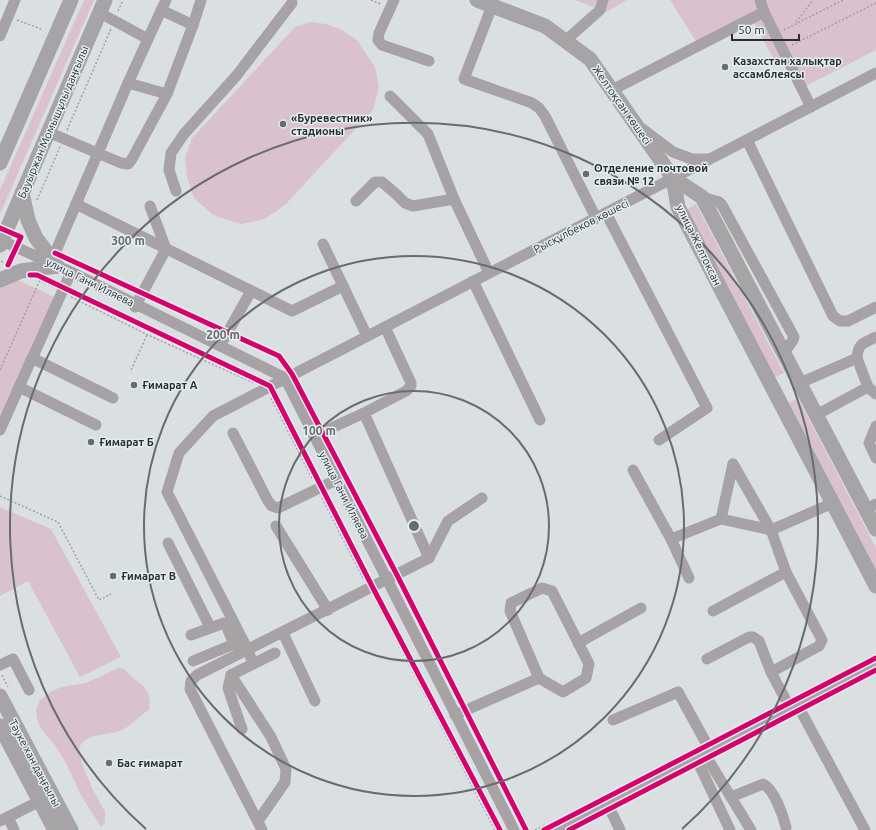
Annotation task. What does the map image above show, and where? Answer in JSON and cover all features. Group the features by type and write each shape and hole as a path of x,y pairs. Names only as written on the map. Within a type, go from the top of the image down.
{"main road":[{"path":"0,163 71,0"},
{"name":"Желтоқсан көшесі","path":"477,0 545,26 590,59 673,178"},
{"name":"Бауыржан Момышұлы даңғылы","path":"1,242 103,6"},
{"name":"улица Желтоксан","path":"673,178 702,197 816,415 871,506 876,529"},
{"name":"улица Желтоксан","path":"673,178 678,207 876,586"},
{"path":"22,193 28,220 36,238 60,266"},
{"path":"0,280 21,271 60,266"},
{"path":"776,395 800,383"},
{"path":"554,828 703,754 876,663"},
{"name":"Тәуке хан даңғылы","path":"0,696 70,830"},
{"name":"Тәуке хан даңғылы","path":"0,726 55,830"}],"street":[{"path":"0,36 15,0"},
{"path":"48,132 121,163 128,164 167,94 201,0"},
{"path":"394,0 379,33 378,40 382,45 428,61"},
{"path":"565,41 600,10 604,0"},
{"path":"760,0 764,12 811,107"},
{"path":"176,191 169,170 171,152 184,134 237,75 290,1"},
{"path":"0,430 62,290 60,266 76,204 128,82 164,5 193,25"},
{"path":"103,6 114,21 148,39"},
{"path":"492,6 464,79 532,103 539,108 601,216 707,408 659,440"},
{"path":"612,90 764,12"},
{"name":"Рысқұлбеков көшесі","path":"253,664 248,650 167,492 179,452 213,416 876,73"},
{"path":"128,82 167,94"},
{"path":"390,96 428,134 454,199 489,273"},
{"path":"635,124 673,152 692,158 712,159"},
{"path":"747,140 834,316 840,321 848,321 876,307"},
{"path":"356,201 375,182 382,182 405,203 413,206 454,199"},
{"path":"76,204 292,311 344,286"},
{"path":"136,306 166,249 150,206"},
{"name":"улица Гани Иляева","path":"1,242 60,266 136,306 285,378 514,830"},
{"path":"323,244 344,286 366,336"},
{"path":"473,281 540,420"},
{"path":"220,346 251,291"},
{"path":"314,436 364,413 406,391 411,386 412,383 385,326"},
{"path":"816,415 872,390 857,358 857,349 860,345 876,337"},
{"path":"31,360 32,358 113,398"},
{"path":"800,383 857,358"},
{"path":"19,387 96,425"},
{"path":"364,413 429,558"},
{"path":"876,426 869,443 876,458"},
{"path":"233,433 272,506 278,508 336,480"},
{"path":"721,519 733,464 771,530 786,572 822,640 819,646 771,672"},
{"path":"633,470 671,539 689,578"},
{"path":"260,825 190,689 191,681 197,675 283,633 429,558 448,521 482,498"},
{"path":"671,539 721,519 771,530 833,504"},
{"path":"276,526 328,610"},
{"path":"168,543 210,627"},
{"path":"713,611 786,572"},
{"path":"542,588 552,591 589,664 586,678 563,692 539,678 510,611 511,603 542,588"},
{"path":"578,643 641,608"},
{"path":"191,635 220,623 224,623 234,644 248,650"},
{"path":"283,633 315,701"},
{"path":"707,659 749,637 754,637 758,641 771,672 793,706 864,830"},
{"path":"193,661 234,644"},
{"path":"231,675 275,653"},
{"path":"0,665 13,659 29,690"},
{"path":"231,675 271,737 286,770 285,782 260,825"},
{"path":"231,675 228,688 242,729"},
{"path":"456,715 539,678"},
{"path":"613,720 678,692 703,754 730,830"},
{"path":"703,754 751,830"},
{"path":"731,797 763,784 766,785 771,790 785,829"},
{"path":"14,830 4,819 40,800"},
{"path":"607,803 620,830"}],"path":[{"path":"37,200 123,0"},
{"path":"795,24 813,0"},
{"path":"775,34 843,0"},
{"path":"783,49 876,2"},
{"path":"8,16 40,29"},
{"path":"1,261 8,265 16,247"},
{"path":"0,370 37,277 148,335 268,387"},
{"path":"62,290 134,322"},
{"path":"131,370 148,335"},
{"path":"163,335 268,387 495,830"},
{"path":"0,496 58,522 99,600 111,594"},
{"path":"371,588 500,830"},
{"path":"544,830 554,828"}],"shaded area":[{"path":"84,0 94,0 0,214 0,190"},
{"path":"575,0 627,0 606,12"},
{"path":"670,0 876,0 876,50 802,88 787,59 776,64 753,20 697,43"},
{"name":"«Буревестник» стадионы","path":"310,22 326,24 342,30 357,40 375,67 379,88 373,110 286,204 277,211 262,220 241,224 213,215 194,198 187,177 185,158 192,138 295,27"},
{"path":"696,204 784,373 775,377 687,209"},
{"path":"18,280 56,298 0,419 0,288"},
{"path":"798,398 876,548 876,570 789,403"},
{"path":"0,507 51,529 121,657 80,677 28,581 0,596"},
{"path":"118,668 124,669 144,687 149,696 150,706 149,710 124,729 88,739 79,748 82,764 92,788 105,812 105,823 101,827 82,797 65,761 54,744 41,729 37,719 36,710 40,700 52,691 61,687 86,683"}],"cycle path":[{"path":"0,228 21,237 8,265"},
{"path":"55,253 279,356 292,374 397,575 526,830"},
{"path":"30,275 37,275 270,386 373,588 500,830"},
{"path":"544,830 876,658"},
{"path":"569,830 876,670"}],"place":[{"name":"Казахстан халықтар ассамблеясы","path":"725,67"},
{"name":"«Буревестник» стадионы","path":"283,124"},
{"name":"Отделение почтовой связи № 12","path":"586,174"},
{"name":"Ғимарат А","path":"134,385"},
{"name":"Ғимарат Б","path":"91,442"},
{"name":"Ғимарат В","path":"113,576"},
{"name":"Бас ғимарат","path":"109,763"}]}
